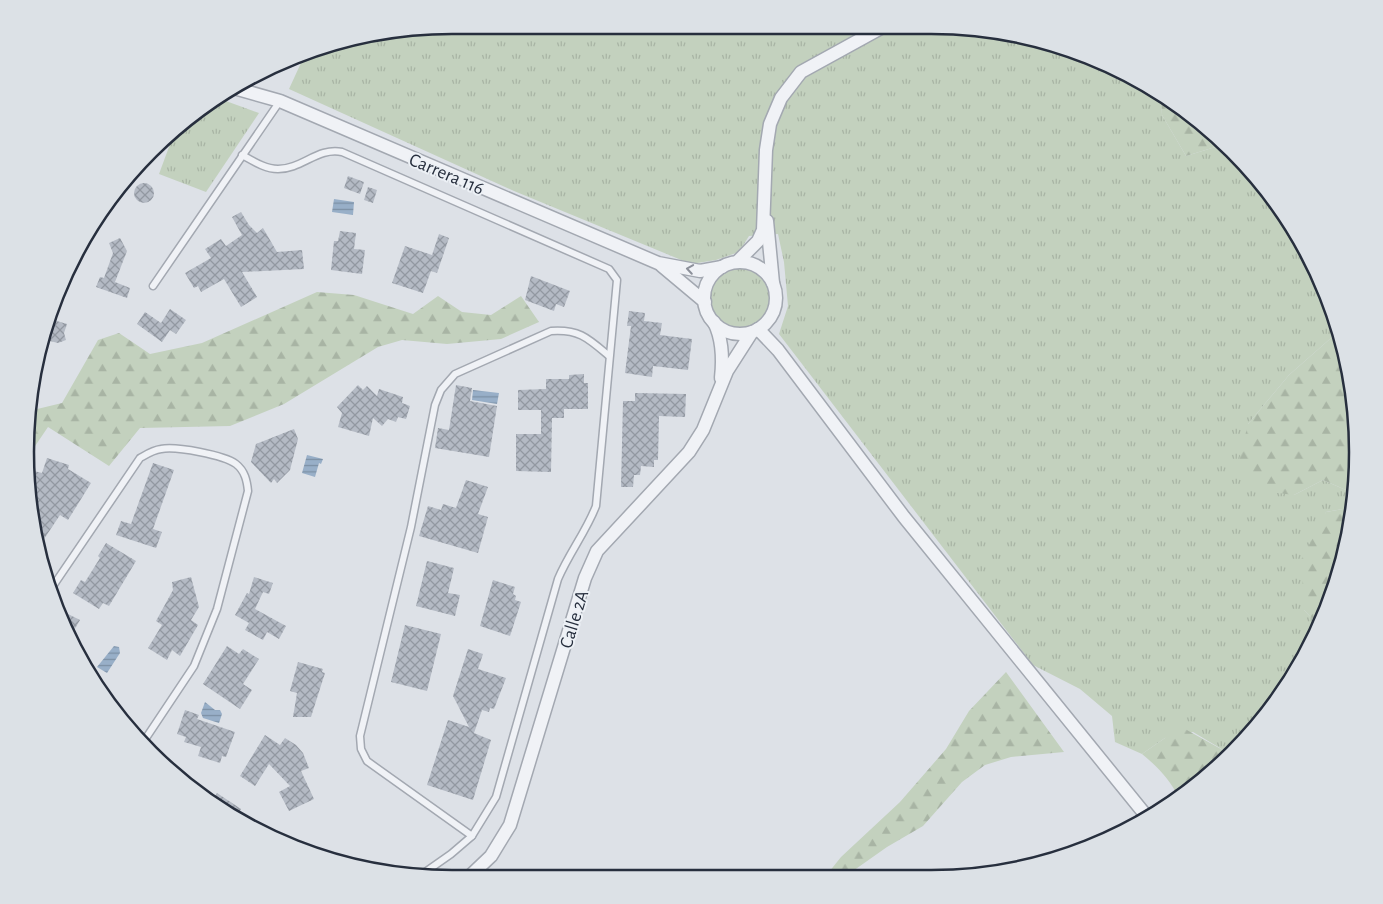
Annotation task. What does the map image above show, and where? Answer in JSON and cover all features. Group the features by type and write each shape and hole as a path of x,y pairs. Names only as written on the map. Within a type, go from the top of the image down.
{"street":[{"path":"765,214 772,254 776,303 768,321 755,331 731,332 714,322 708,313 705,302 708,282 722,267 737,262 758,241 763,230 766,150 770,124 781,98 801,72 870,34"},
{"name":"Carrera 116","path":"242,90 280,101 658,263 700,271 722,267"},
{"path":"737,262 754,265 762,269 773,283"},
{"name":"Carrera 116","path":"658,263 705,302"},
{"path":"768,321 778,350"},
{"name":"Calle 2A","path":"714,322 720,341 722,367 720,386"},
{"path":"755,331 778,350 904,516 1143,812"},
{"name":"Calle 2A","path":"476,870 491,856 510,825 586,578 597,551 689,452 702,430 733,360 755,331"}],"lane":[{"path":"154,286 280,101"},
{"path":"242,155 265,166 278,169 291,167 326,151 342,152 610,269 617,280 596,506 590,522 566,559 558,579 496,797 472,836 429,869"},
{"path":"472,836 367,761 361,750 360,736 412,527 435,404 441,390 455,374 551,330 566,330 580,333 609,356"},
{"path":"55,583 140,458 150,452 162,448 174,448 214,456 236,464 243,472 248,491 217,609 194,666 146,737"}],"green space":[{"path":"452,34 931,34 986,37 1039,48 1091,66 1140,90 1161,103 1162,115 1186,156 1217,147 1263,197 1279,220 1306,267 1333,337 1289,375 1248,424 1294,495 1323,480 1347,491 1346,508 1326,512 1304,610 1313,620 1293,661 1263,707 1224,751 1193,732 1165,738 1142,754 1115,742 1112,716 1080,689 1033,665 779,334 788,306 784,262 778,234 749,236 739,252 716,260 691,264 514,191 289,89 301,62 344,48 397,37"},
{"path":"225,101 259,113 206,192 159,174 170,143 197,120 220,104"},
{"path":"1161,103 1186,120 1217,147 1186,156 1162,115"},
{"path":"740,262 760,268 770,278 776,298 770,318 760,328 740,334 720,328 710,318 704,298 710,278 720,268"},
{"path":"317,292 354,295 413,314 438,296 462,312 491,315 521,296 539,322 501,339 447,344 402,340 378,347 284,404 230,426 140,428 109,466 48,427 34,447 36,409 62,403 98,340 119,333 150,354 202,343"},
{"path":"1333,337 1346,397 1349,452 1347,491 1323,480 1294,495 1262,491 1237,468 1248,424 1289,375"},
{"path":"1346,508 1335,560 1313,620 1304,610 1301,560 1326,512"},
{"path":"1006,672 1064,752 1011,757 985,765 962,782 923,826 887,847 854,870 831,870 841,857 900,802 946,749 969,711"},
{"path":"1176,724 1224,751 1175,791 1163,774 1142,754 1165,738"}],"water":[{"path":"334,199 354,202 353,215 332,212"},
{"path":"473,390 499,393 497,404 472,400"},
{"path":"307,455 323,459 321,464 319,463 315,477 302,473"},
{"path":"114,646 119,647 120,653 107,673 97,667"},
{"path":"205,702 215,710 220,710 222,714 219,723 203,718 201,713"}],"building":[{"path":"348,176 364,182 360,194 344,188"},
{"path":"144,183 151,186 154,193 151,200 144,203 137,200 134,193 137,186"},
{"path":"368,187 377,190 373,203 364,200"},
{"path":"241,212 249,225 257,233 263,228 277,252 302,250 304,269 242,272 257,297 241,307 224,279 201,292 198,286 194,288 185,273 211,258 205,249 221,239 226,246 242,235 232,217"},
{"path":"340,231 356,233 354,249 365,250 362,274 331,270 334,241 338,241"},
{"path":"439,234 449,238 437,273 431,271 423,293 392,283 405,246 432,255"},
{"path":"120,238 127,251 115,282 130,288 127,298 96,287 100,277 104,278 113,253 109,243"},
{"path":"531,276 570,291 564,307 556,304 554,311 525,300"},
{"path":"170,309 186,320 176,334 170,330 162,342 137,324 145,312 161,323"},
{"path":"629,311 645,313 644,321 662,323 660,335 692,339 688,370 653,366 652,377 625,373 631,326 627,326"},
{"path":"55,321 67,324 64,333 66,340 58,343 49,341"},
{"path":"584,374 584,383 588,383 588,409 564,409 564,418 552,418 551,472 516,471 516,434 541,434 541,410 518,410 518,390 546,389 546,379 569,379 569,375"},
{"path":"358,385 363,390 367,386 377,396 379,389 403,397 402,403 410,406 406,419 398,417 396,422 388,419 382,426 373,418 369,436 338,427 342,413 337,407"},
{"path":"456,385 472,388 470,401 497,406 489,457 435,448 438,428 449,430"},
{"path":"635,393 686,394 685,417 659,416 658,460 654,460 654,467 641,466 640,475 634,475 633,487 621,487 623,401 635,401"},
{"path":"294,429 298,439 290,470 277,483 274,479 271,483 251,462 256,444"},
{"path":"47,458 69,465 68,469 91,483 68,520 60,515 43,540 37,507 35,471 42,473"},
{"path":"153,463 174,470 153,529 162,532 156,548 116,535 121,521 131,524"},
{"path":"466,480 488,487 478,514 488,517 478,553 419,536 428,506 441,510 443,504 456,508"},
{"path":"106,543 136,561 109,606 103,603 99,609 73,593 81,580 85,582 100,558 98,556"},
{"path":"427,561 454,568 448,593 460,595 455,616 416,606"},
{"path":"191,577 199,607 191,620 198,625 180,656 172,650 167,660 148,648 162,625 156,621 173,590 172,582"},
{"path":"254,577 273,583 269,594 263,592 255,609 286,626 279,639 267,632 263,640 245,630 249,623 235,615 247,593 249,594"},
{"path":"493,580 515,587 513,594 516,596 515,600 521,602 510,636 480,626"},
{"path":"67,613 80,620 74,630"},
{"path":"405,625 441,634 427,691 391,682"},
{"path":"227,646 239,654 243,649 259,659 243,684 252,690 240,709 203,684"},
{"path":"468,649 483,654 478,669 506,678 494,709 490,708 489,712 482,710 474,733 491,740 473,800 427,785 448,720 469,727 453,696"},
{"path":"298,662 323,669 322,672 325,673 311,717 293,717 297,693 290,691"},
{"path":"185,710 199,715 197,719 235,732 226,757 222,756 220,763 198,756 201,747 184,742 186,737 177,734"},
{"path":"265,735 280,745 285,738 296,745 303,753 309,768 301,771 314,799 289,811 279,792 290,786 269,764 255,786 240,776"},
{"path":"217,793 241,809 239,812 215,796"}]}
